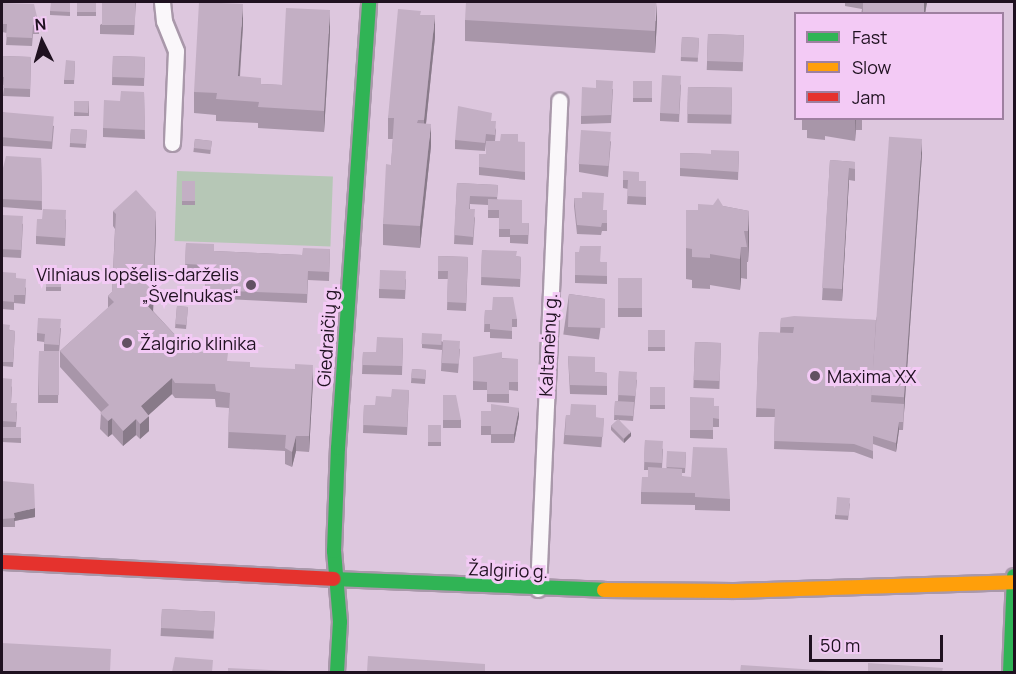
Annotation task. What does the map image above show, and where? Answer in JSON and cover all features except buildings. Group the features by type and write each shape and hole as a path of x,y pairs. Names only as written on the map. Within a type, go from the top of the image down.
{"main road":[{"name":"Giedraičių g.","path":"337,672 340,622 336,581 342,368 369,2"},
{"name":"Žalgirio g.","path":"2,562 538,590 734,591 1014,582"},
{"path":"1010,672 1014,576"}],"street":[{"path":"162,2 164,21 176,51 172,143"},
{"name":"Kaltanėnų g.","path":"538,590 559,100"}],"green space":[{"path":"177,171 333,176 330,246 175,241"}],"traffic: fast":[{"path":"337,672 340,622 334,551 338,448 369,2"},
{"path":"1010,672 1014,576"},
{"path":"334,579 604,590"}],"traffic: slow":[{"path":"604,590 734,591 1014,582"}],"traffic: jam":[{"path":"2,562 334,579"}],"place":[{"name":"Vilniaus lopšelis-darželis „Švelnukas“","path":"251,285"},
{"name":"Žalgirio klinika","path":"127,343"},
{"name":"Maxima XX","path":"815,376"}]}
